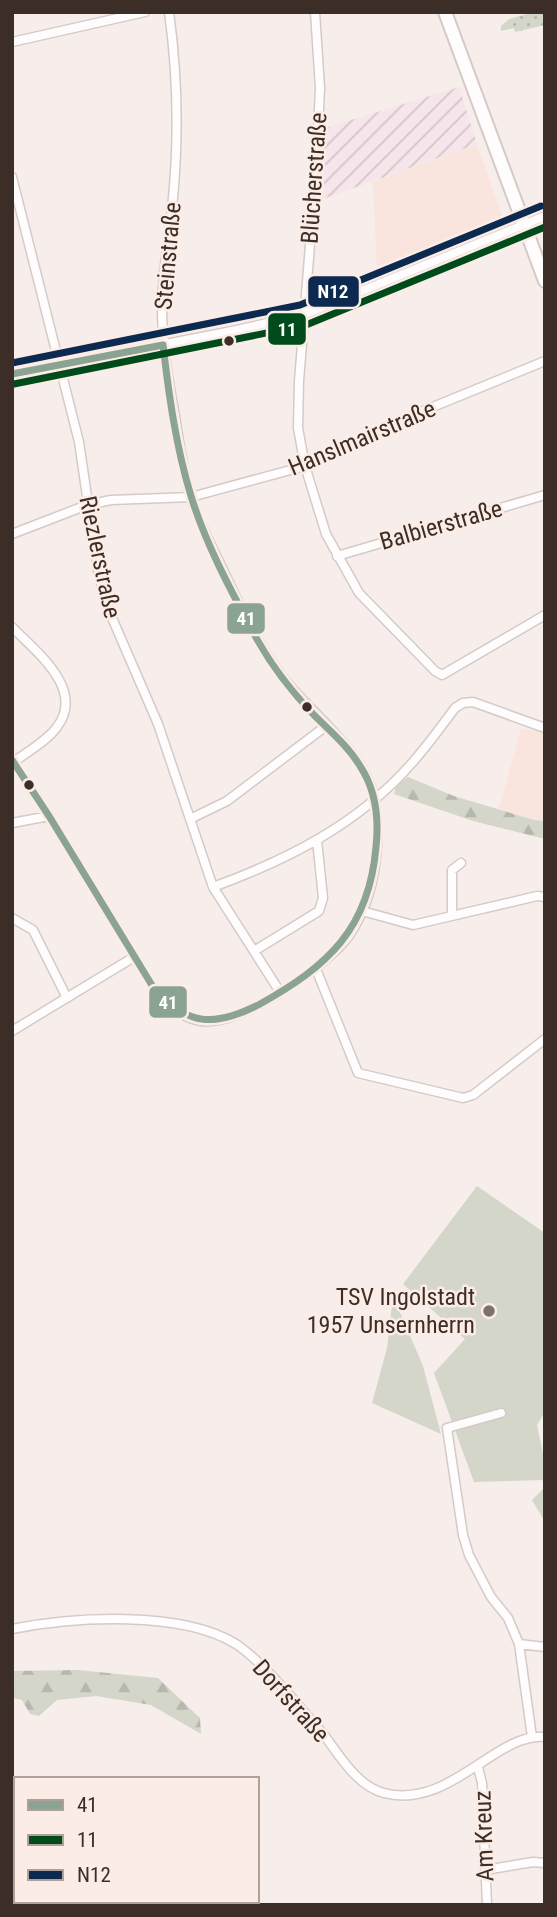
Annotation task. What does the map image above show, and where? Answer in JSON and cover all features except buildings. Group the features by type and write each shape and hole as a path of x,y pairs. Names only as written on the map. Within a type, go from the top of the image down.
{"main road":[{"path":"445,12 545,281"}],"street":[{"path":"12,42 145,12"},
{"name":"Steinstraße","path":"13,761 134,957 164,1002 179,1013 198,1021 219,1021 237,1016 316,969 346,940 362,912 373,880 376,854 375,798 360,764 282,677 258,642 191,497 183,465 163,345 164,267 177,151 175,57 169,12"},
{"name":"Blücherstraße","path":"315,12 319,102 316,171 303,315 298,428 305,466 326,534 359,593 442,675 545,615"},
{"name":"Riezlerstraße","path":"12,177 79,442 87,505 106,604 158,724 213,887 280,992"},
{"path":"12,374 303,315 545,216"},
{"path":"12,221 23,218"},
{"name":"Hanslmairstraße","path":"12,534 87,505 111,500 191,497 305,466 418,413 545,361"},
{"name":"Balbierstraße","path":"337,556 545,495"},
{"path":"12,627 57,674 65,699 61,721 56,729 13,761"},
{"path":"213,887 273,864 343,825 413,763 455,708 463,703 473,702 545,728"},
{"path":"190,819 227,801 326,726"},
{"path":"12,823 49,816"},
{"path":"254,951 319,911 323,898 317,840"},
{"path":"452,915 452,870 461,863"},
{"path":"362,912 413,925 545,897"},
{"path":"12,918 33,930 66,998"},
{"path":"12,1031 134,957"},
{"path":"316,969 358,1073 463,1098 473,1095 545,1039"},
{"path":"501,1413 447,1428 463,1535 469,1555 491,1597 508,1618 519,1644 532,1737"},
{"name":"Dorfstraße","path":"12,1629 110,1619 172,1624 229,1640 252,1656 352,1770 379,1791 402,1794 444,1786 515,1743 532,1737 545,1737"},
{"path":"519,1644 545,1647"},
{"name":"Am Kreuz","path":"478,1767 482,1783 486,1905"},
{"path":"485,1870 533,1862 545,1863"}],"shaded area":[{"path":"459,87 477,144 323,199 325,128"},
{"path":"477,144 505,224 377,274 373,182"},
{"path":"521,728 545,733 545,821 499,809"}],"green space":[{"path":"545,12 545,25 515,32 514,28 501,31 501,26 509,19"},
{"path":"408,777 454,796 545,821 545,839 473,821 394,794 396,785"},
{"name":"TSV Ingolstadt 1957 Unsernherrn","path":"477,1186 545,1233 545,1412 537,1425 545,1463 545,1480 474,1482 434,1373 465,1339 403,1284"},
{"path":"393,1296 423,1366 441,1434 372,1403 387,1348"},
{"path":"545,1487 545,1522 532,1500"},
{"path":"78,1670 158,1678 200,1718 201,1734 151,1705 96,1696 57,1700 39,1716 30,1714 22,1700 12,1698 12,1671"}],"transit line":[{"name":"N12","path":"12,363 300,305 541,206"},
{"name":"11","path":"14,384 306,325 545,227"},
{"name":"41","path":"12,374 163,345"},
{"name":"41","path":"12,760 153,987 165,1000 190,1016 202,1019 229,1017 244,1012 284,990 306,975 341,942 364,901 372,876 377,836 375,805 370,785 350,752 305,705 272,664 218,564 197,513 181,459 163,345"}],"place":[{"name":"TSV Ingolstadt 1957 Unsernherrn","path":"489,1311"}]}
